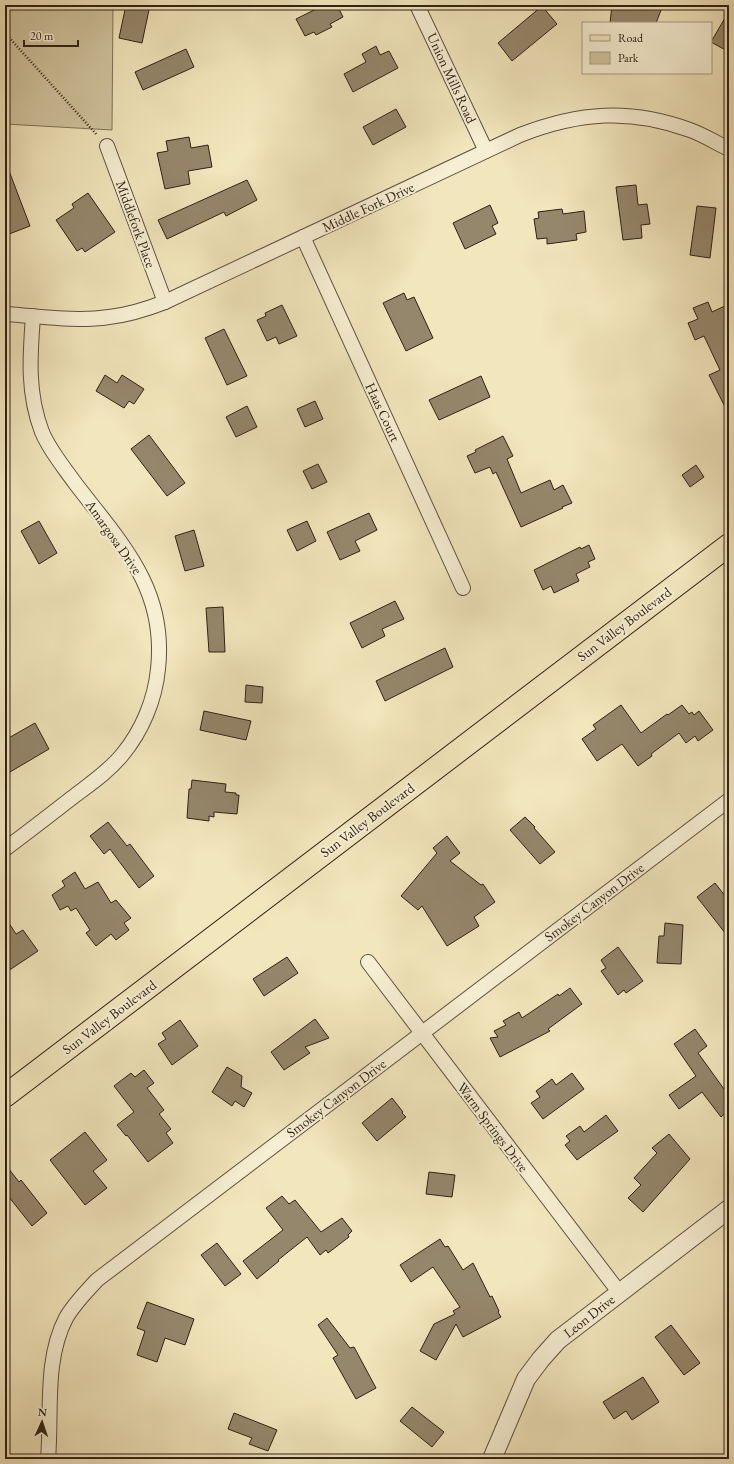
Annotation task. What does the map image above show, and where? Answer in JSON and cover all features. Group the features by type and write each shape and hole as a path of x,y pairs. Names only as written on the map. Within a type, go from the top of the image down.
{"main road":[{"name":"Sun Valley Boulevard","path":"5,1096 729,544"}],"street":[{"name":"Union Mills Road","path":"417,5 486,151"},
{"name":"Middle Fork Drive","path":"5,314 79,319 109,318 138,312 165,302 544,125 573,118 603,115 630,116 659,120 692,130 729,149"},
{"name":"Middlefork Place","path":"107,146 165,302"},
{"name":"Haas Court","path":"303,237 463,588"},
{"name":"Amargosa Drive","path":"5,849 105,773 121,756 136,734 149,709 157,682 160,653 158,626 151,597 140,571 126,550 54,455 43,432 34,407 30,381 33,316"},
{"name":"Smokey Canyon Drive","path":"48,1459 51,1365 57,1341 66,1318 80,1297 103,1276 729,800"},
{"name":"Warm Springs Drive","path":"368,962 619,1292"},
{"name":"Leon Drive","path":"492,1459 526,1379 541,1358 558,1340 729,1209"}],"path":[{"path":"5,33 107,146"}],"green space":[{"path":"5,5 113,5 112,130 5,124"}],"building":[{"path":"126,5 150,5 142,43 119,38"},
{"path":"324,5 337,5 343,17 330,24 332,27 316,35 314,32 305,36 296,19"},
{"path":"612,5 663,5 656,22 610,22"},
{"path":"542,6 557,24 512,61 498,43"},
{"path":"729,11 729,52 712,43"},
{"path":"376,46 380,55 389,51 398,68 353,92 344,74 366,62 362,54"},
{"path":"186,49 194,67 143,90 135,72"},
{"path":"396,109 406,127 373,145 363,127"},
{"path":"189,137 191,148 208,145 212,167 188,171 190,184 165,189 157,153 168,151 166,141"},
{"path":"6,163 30,226 9,234 5,222"},
{"path":"247,180 257,200 226,216 224,212 167,239 158,220"},
{"path":"636,185 638,205 647,204 650,224 641,225 642,238 623,240 616,187"},
{"path":"88,193 115,232 85,252 82,248 77,251 56,220 74,208 72,204"},
{"path":"490,205 498,223 492,226 496,234 465,249 453,223"},
{"path":"697,206 716,208 710,258 690,255"},
{"path":"562,209 563,214 584,211 586,232 576,234 577,240 547,244 547,238 537,239 534,219 539,218 538,212"},
{"path":"404,293 407,300 414,297 433,338 406,351 383,303"},
{"path":"708,302 712,312 729,304 729,415 709,375 720,370 704,336 695,340 688,323 698,319 693,308"},
{"path":"282,305 297,336 279,344 276,337 267,341 257,320 266,316 265,313"},
{"path":"224,329 247,376 227,385 205,338"},
{"path":"105,375 117,383 122,375 144,389 134,404 129,401 124,408 96,391"},
{"path":"481,376 490,397 439,420 429,400"},
{"path":"315,401 323,419 305,427 297,409"},
{"path":"247,406 257,427 236,437 226,417"},
{"path":"149,435 185,483 167,496 131,449"},
{"path":"503,436 513,456 507,459 521,493 550,480 554,490 563,485 572,503 521,527 496,472 493,474 490,467 475,473 467,456 476,452 475,450"},
{"path":"318,464 327,482 312,489 303,471"},
{"path":"696,465 704,477 690,487 682,475"},
{"path":"369,513 377,530 355,541 360,551 340,560 327,532"},
{"path":"39,521 57,553 39,564 21,531"},
{"path":"307,521 316,541 297,551 287,530"},
{"path":"194,530 204,566 185,571 175,536"},
{"path":"589,545 595,559 588,562 590,567 576,574 579,581 554,593 551,586 543,590 534,570 580,547 581,549"},
{"path":"395,601 404,619 382,629 385,636 362,648 350,623"},
{"path":"223,607 225,652 209,652 206,608"},
{"path":"445,648 453,667 385,701 376,681"},
{"path":"246,685 263,687 262,703 245,702"},
{"path":"621,705 641,733 682,705 689,714 692,712 694,715 699,711 713,730 698,741 695,736 686,743 679,733 638,766 622,744 597,761 582,739 596,729 593,725"},
{"path":"204,711 251,721 246,740 200,730"},
{"path":"35,723 49,749 10,772 5,765 5,740"},
{"path":"192,780 226,784 225,792 236,793 236,795 239,795 237,814 214,812 214,817 209,816 209,821 187,818 189,789 191,789"},
{"path":"525,817 555,852 540,864 510,830"},
{"path":"108,822 127,846 130,844 154,876 139,888 110,849 104,854 90,836"},
{"path":"447,836 460,853 450,861 481,885 483,884 495,902 474,917 479,926 447,946 422,906 418,910 401,896 437,853 433,848"},
{"path":"75,872 85,889 98,882 111,903 116,900 131,918 124,923 129,930 116,940 111,934 96,946 86,933 90,930 76,908 71,911 68,906 60,910 52,895 65,886 62,881"},
{"path":"715,883 729,901 729,938 697,897"},
{"path":"5,917 16,934 23,930 38,951 5,973"},
{"path":"665,923 683,925 681,964 657,963 659,936 664,936"},
{"path":"618,947 643,981 626,993 624,990 618,995 601,971 606,968 601,960"},
{"path":"287,957 298,973 264,996 253,979"},
{"path":"570,988 582,1004 548,1029 550,1031 500,1057 490,1038 498,1037 494,1031 506,1025 503,1021 519,1012 522,1018 558,994 559,996"},
{"path":"315,1019 329,1038 305,1047 310,1053 284,1070 271,1052"},
{"path":"180,1020 198,1046 172,1065 158,1044 166,1039 162,1033"},
{"path":"695,1029 707,1046 698,1053 729,1096 729,1110 721,1117 702,1092 679,1109 669,1095 696,1076 674,1044"},
{"path":"227,1067 242,1076 241,1087 252,1093 244,1107 235,1101 232,1106 212,1092"},
{"path":"144,1070 154,1083 147,1088 164,1110 159,1114 171,1129 166,1133 173,1143 148,1162 127,1135 126,1136 117,1125 134,1112 114,1086 131,1073 135,1077"},
{"path":"572,1073 584,1089 543,1119 531,1103 540,1097 536,1091 552,1079 556,1085"},
{"path":"392,1098 406,1117 377,1141 362,1123"},
{"path":"606,1115 618,1131 577,1160 565,1145 570,1141 566,1136 580,1126 584,1132"},
{"path":"85,1132 107,1160 93,1171 107,1188 85,1205 50,1160"},
{"path":"669,1134 690,1159 643,1212 628,1198 641,1185 634,1178 657,1153 652,1148"},
{"path":"5,1164 19,1182 21,1180 47,1213 32,1226 5,1192"},
{"path":"429,1172 455,1175 452,1197 426,1194"},
{"path":"282,1196 289,1204 295,1200 321,1232 342,1218 352,1231 348,1235 349,1237 328,1253 326,1250 320,1255 307,1237 257,1279 243,1261 283,1230 266,1208"},
{"path":"440,1239 445,1247 448,1246 463,1270 473,1263 490,1297 492,1296 501,1317 463,1337 456,1324 436,1360 420,1351 434,1324 455,1314 453,1311 460,1307 433,1267 411,1282 400,1265"},
{"path":"217,1243 241,1274 225,1286 201,1255"},
{"path":"147,1302 194,1319 185,1345 165,1338 157,1362 137,1355 145,1331 137,1328"},
{"path":"327,1318 350,1348 354,1347 376,1388 356,1399 333,1358 338,1355 318,1325"},
{"path":"671,1325 700,1363 684,1375 655,1337"},
{"path":"643,1377 659,1402 632,1420 626,1411 614,1419 603,1402"},
{"path":"412,1407 444,1432 432,1447 400,1421"},
{"path":"234,1413 277,1430 268,1451 249,1444 252,1438 228,1429"}]}
